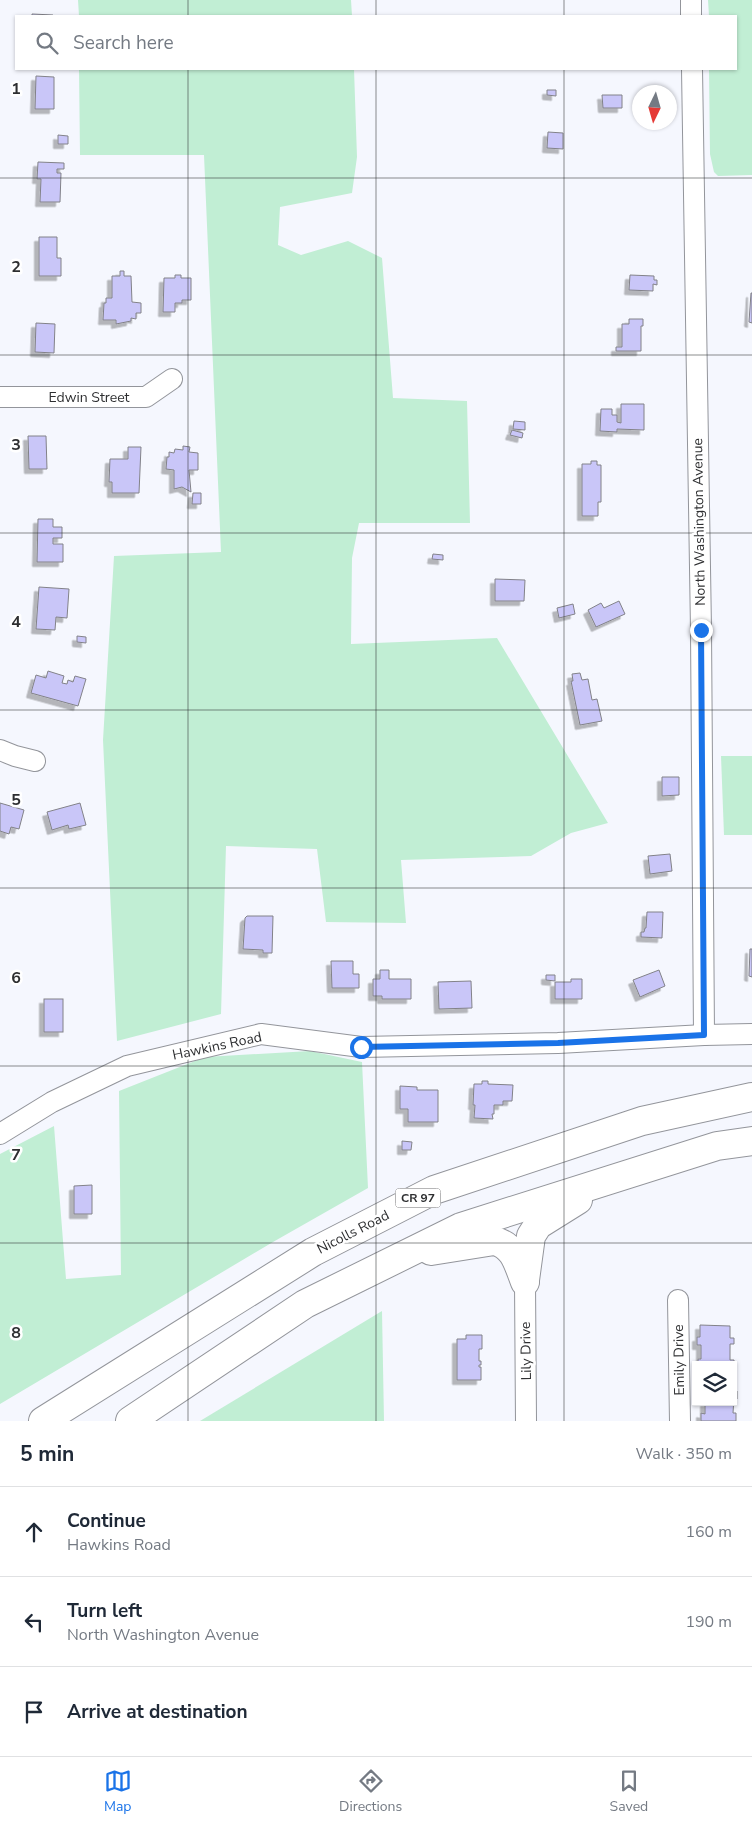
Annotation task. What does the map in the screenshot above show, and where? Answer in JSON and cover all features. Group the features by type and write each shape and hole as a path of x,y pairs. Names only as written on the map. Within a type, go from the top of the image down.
{"highway":[{"name":"Nicolls Road","path":"43,1421 313,1252 434,1190 642,1121 752,1097"},
{"path":"130,1421 305,1304 461,1227 716,1146 752,1141"},
{"path":"525,1282 530,1241 538,1225 606,1181"},
{"path":"403,1256 494,1241 502,1242 508,1246 514,1255 525,1282"}],"street":[{"path":"691,0 691,15"},
{"name":"North Washington Avenue","path":"692,70 701,630 704,1035"},
{"name":"Edwin Street","path":"0,397 146,397 172,379"},
{"path":"0,750 35,761"},
{"name":"Hawkins Road","path":"0,1134 52,1102 127,1066 261,1034 361,1047 558,1043 752,1034"},
{"name":"Lily Drive","path":"525,1282 526,1421"},
{"name":"Emily Drive","path":"678,1300 680,1421"}],"green space":[{"path":"78,0 351,0 352,15 79,15"},
{"path":"708,0 752,0 752,175 718,176 714,172 710,154 709,70 737,70 737,15 709,15"},
{"path":"79,70 354,70 357,157 352,193 280,207 278,245 301,255 348,241 382,258 393,398 467,401 470,523 359,523 352,558 351,644 497,638 608,823 571,833 531,856 401,860 406,923 326,922 317,849 226,846 221,1014 117,1041 103,740 114,556 221,552 204,155 80,155"},
{"path":"721,756 752,756 752,835 724,835"},
{"path":"310,1051 362,1062 368,1188 273,1242 0,1404 0,1154 54,1126 66,1279 121,1275 119,1091 205,1057"},
{"path":"382,1311 384,1421 200,1421"}],"building":[{"path":"36,76 54,77 54,109 35,109"},
{"path":"547,90 556,90 556,96 547,95"},
{"path":"602,95 622,95 622,108 603,108"},
{"path":"548,132 563,133 563,149 547,148"},
{"path":"58,135 68,136 68,144 58,144"},
{"path":"38,162 64,163 64,169 57,169 57,173 61,173 60,202 40,202 41,179 37,179"},
{"path":"39,237 57,237 57,258 61,258 61,276 39,276"},
{"path":"120,271 124,271 124,276 131,276 132,302 141,303 141,313 136,313 136,319 131,318 131,321 116,324 116,320 103,320 104,303 106,303 106,298 112,298 112,276 120,276"},
{"path":"175,275 181,275 181,278 191,278 191,300 182,300 182,303 175,303 175,312 163,312 164,278 175,278"},
{"path":"630,275 654,276 654,280 657,280 657,285 653,284 653,291 629,290"},
{"path":"752,293 752,323 749,322"},
{"path":"629,319 643,319 643,326 641,326 641,351 616,351 616,347 622,347 622,324 629,324"},
{"path":"36,323 55,324 54,353 35,352"},
{"path":"621,404 644,404 644,430 617,429 617,432 600,431 601,409 612,409 612,415 617,415 617,422 621,423"},
{"path":"514,421 525,422 525,430 513,429"},
{"path":"512,430 523,433 522,438 510,435"},
{"path":"28,436 46,436 47,469 29,469"},
{"path":"183,446 190,447 189,452 198,453 198,470 189,470 191,492 182,487 174,489 174,470 166,469 169,452 174,453 175,449 183,450"},
{"path":"128,447 141,447 139,493 112,493 112,482 109,482 110,459 128,459"},
{"path":"591,461 597,461 597,465 601,465 601,502 598,502 598,516 582,516 582,464 591,464"},
{"path":"193,493 201,493 201,504 192,504"},
{"path":"38,519 53,519 53,527 62,527 62,538 53,538 53,544 63,544 63,562 37,562"},
{"path":"433,554 443,555 443,560 432,559"},
{"path":"495,579 525,580 524,601 495,601"},
{"path":"39,587 69,589 67,618 56,617 55,630 36,629"},
{"path":"619,601 625,614 596,627 588,610 601,603 604,608"},
{"path":"573,604 575,614 559,618 557,608"},
{"path":"77,636 86,637 86,643 77,642"},
{"path":"48,671 64,676 62,683 67,684 68,680 73,682 75,676 86,679 78,706 31,693 36,675 46,678"},
{"path":"580,673 582,680 588,679 592,700 597,699 602,721 580,725 571,681 573,681 572,674"},
{"path":"662,777 679,777 679,795 662,796"},
{"path":"0,803 24,810 19,829 11,827 9,834 0,831"},
{"path":"80,803 86,825 69,829 68,825 52,830 47,812"},
{"path":"670,854 672,871 650,874 648,856"},
{"path":"647,912 663,912 662,938 641,937 641,932 644,932 646,928"},
{"path":"247,916 273,916 272,953 263,953 263,950 243,949 245,918"},
{"path":"750,949 752,949 752,977 749,976"},
{"path":"331,961 353,961 353,974 359,974 359,988 332,988"},
{"path":"380,970 389,970 389,979 411,979 411,999 382,999 382,996 373,996 373,979 380,979"},
{"path":"659,970 665,986 640,997 633,980"},
{"path":"546,975 555,975 555,981 546,980"},
{"path":"571,979 582,979 582,999 555,999 555,982 571,982"},
{"path":"471,981 472,1008 439,1009 438,982"},
{"path":"44,999 63,999 63,1032 44,1032"},
{"path":"482,1081 488,1081 488,1084 513,1085 512,1101 503,1101 503,1105 494,1105 493,1119 474,1118 474,1084 482,1084"},
{"path":"400,1086 417,1087 417,1090 438,1090 438,1122 408,1122 408,1109 400,1109"},
{"path":"402,1141 412,1142 411,1150 402,1150"},
{"path":"92,1185 92,1214 74,1214 74,1186"},
{"path":"700,1325 730,1326 730,1338 734,1338 734,1344 730,1344 730,1360 734,1361 698,1361 698,1359 701,1359 701,1345 697,1345 697,1337 700,1337"},
{"path":"466,1335 482,1335 482,1349 479,1349 481,1380 457,1380 457,1339 466,1339"},
{"path":"705,1406 733,1406 733,1413 736,1413 736,1421 701,1421 701,1413 705,1414"}],"route":[{"path":"361,1047 558,1043 704,1035 701,630"}]}
